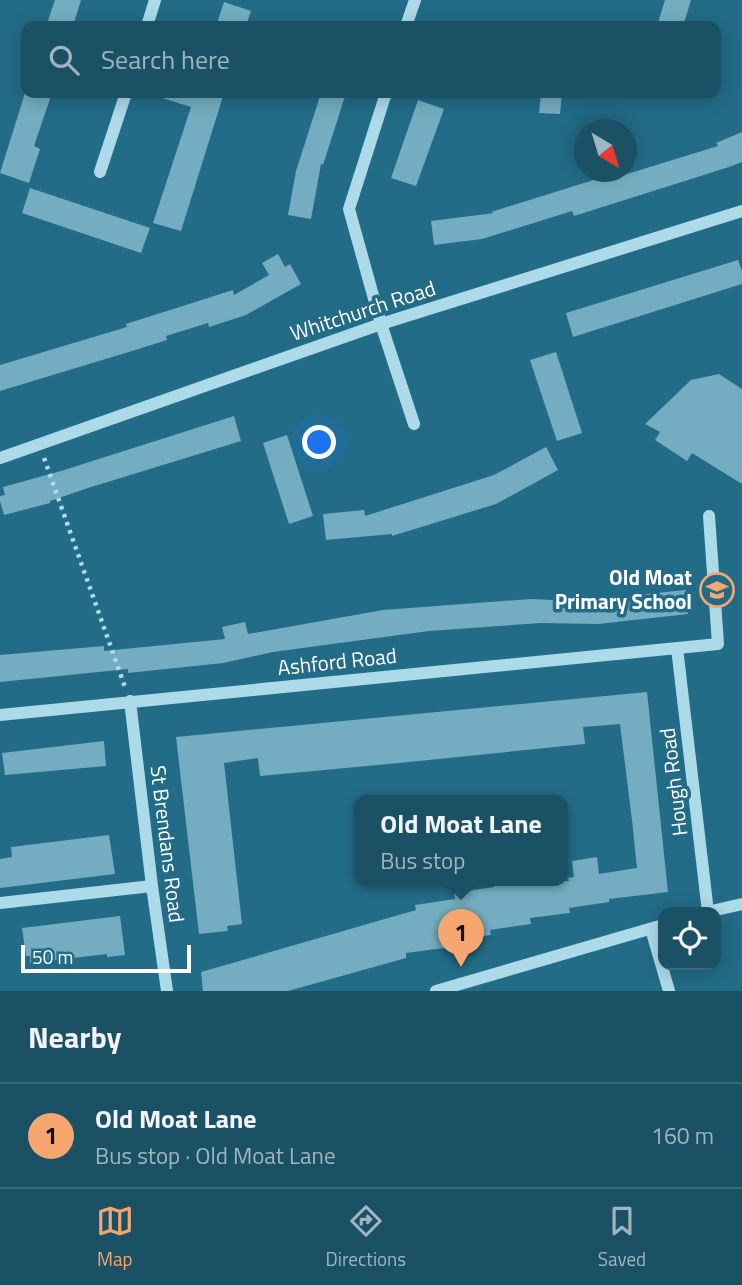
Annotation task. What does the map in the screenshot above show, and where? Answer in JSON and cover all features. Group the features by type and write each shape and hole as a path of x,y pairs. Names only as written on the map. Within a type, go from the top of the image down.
{"street":[{"path":"149,21 155,0"},
{"path":"409,21 415,0"},
{"path":"100,172 123,98"},
{"path":"384,98 349,209 381,324 414,424"},
{"name":"Whitchurch Road","path":"0,458 381,324 742,212"},
{"name":"Ashford Road","path":"0,715 718,644 709,516"},
{"name":"Hough Road","path":"677,648 706,907"},
{"name":"St Brendans Road","path":"130,701 167,991"},
{"path":"0,903 152,886"},
{"path":"721,909 742,904"},
{"path":"436,991 657,927 669,991"}],"path":[{"path":"39,444 130,701"}],"building":[{"path":"55,0 81,0 75,21 48,21"},
{"path":"665,0 691,0 685,21 659,21"},
{"path":"224,2 251,11 248,21 218,21"},
{"path":"23,98 50,98 34,146 40,149 29,183 0,173"},
{"path":"162,98 222,98 181,231 153,223 191,107"},
{"path":"319,98 344,98 323,165 321,164 311,219 288,215 296,171"},
{"path":"540,98 562,98 560,114 539,113"},
{"path":"418,100 444,109 416,186 391,178"},
{"path":"742,132 742,162 574,216 572,211 482,239 434,245 431,221 494,213 491,212 587,182 637,182 637,171 718,146 716,143"},
{"path":"30,188 150,228 141,253 22,213"},
{"path":"278,254 285,267 290,264 301,284 246,315 209,327 208,323 166,336 167,340 0,391 0,365 127,327 126,324 233,290 234,295 269,275 262,263"},
{"path":"738,260 742,271 742,284 573,337 566,313"},
{"path":"556,352 582,433 557,441 530,360"},
{"path":"719,374 742,389 742,484 692,453 687,461 655,440 660,432 645,424 691,380"},
{"path":"234,416 241,441 88,488 50,503 4,515 0,501 0,496 5,495 3,487"},
{"path":"287,435 313,516 289,524 263,443"},
{"path":"546,447 558,470 496,504 392,536 326,540 323,514 364,510 365,516 494,475"},
{"path":"686,590 688,614 598,624 541,623 429,631 273,652 223,663 0,682 0,655 104,646 104,651 225,639 222,627 245,622 248,634 383,610 531,599 575,601"},
{"path":"647,692 668,892 609,899 609,902 569,908 570,913 530,918 531,924 490,930 491,935 451,940 452,947 406,953 406,958 288,991 203,991 201,972 416,910 415,905 455,899 454,893 494,886 568,886 568,878 574,877 572,861 597,857 599,874 637,868 632,820 620,724 583,727 585,744 399,763 260,776 258,758 224,763 242,924 227,926 228,931 199,934 176,737"},
{"path":"104,741 106,766 5,775 2,753"},
{"path":"109,835 115,874 0,888 0,859 12,857 11,847"},
{"path":"120,916 125,955 107,957 107,954 30,963 30,956 26,956 22,928"}],"place":[{"name":"Old Moat Primary School","path":"717,590"},
{"name":"Old Moat Lane","path":"461,967"}]}
